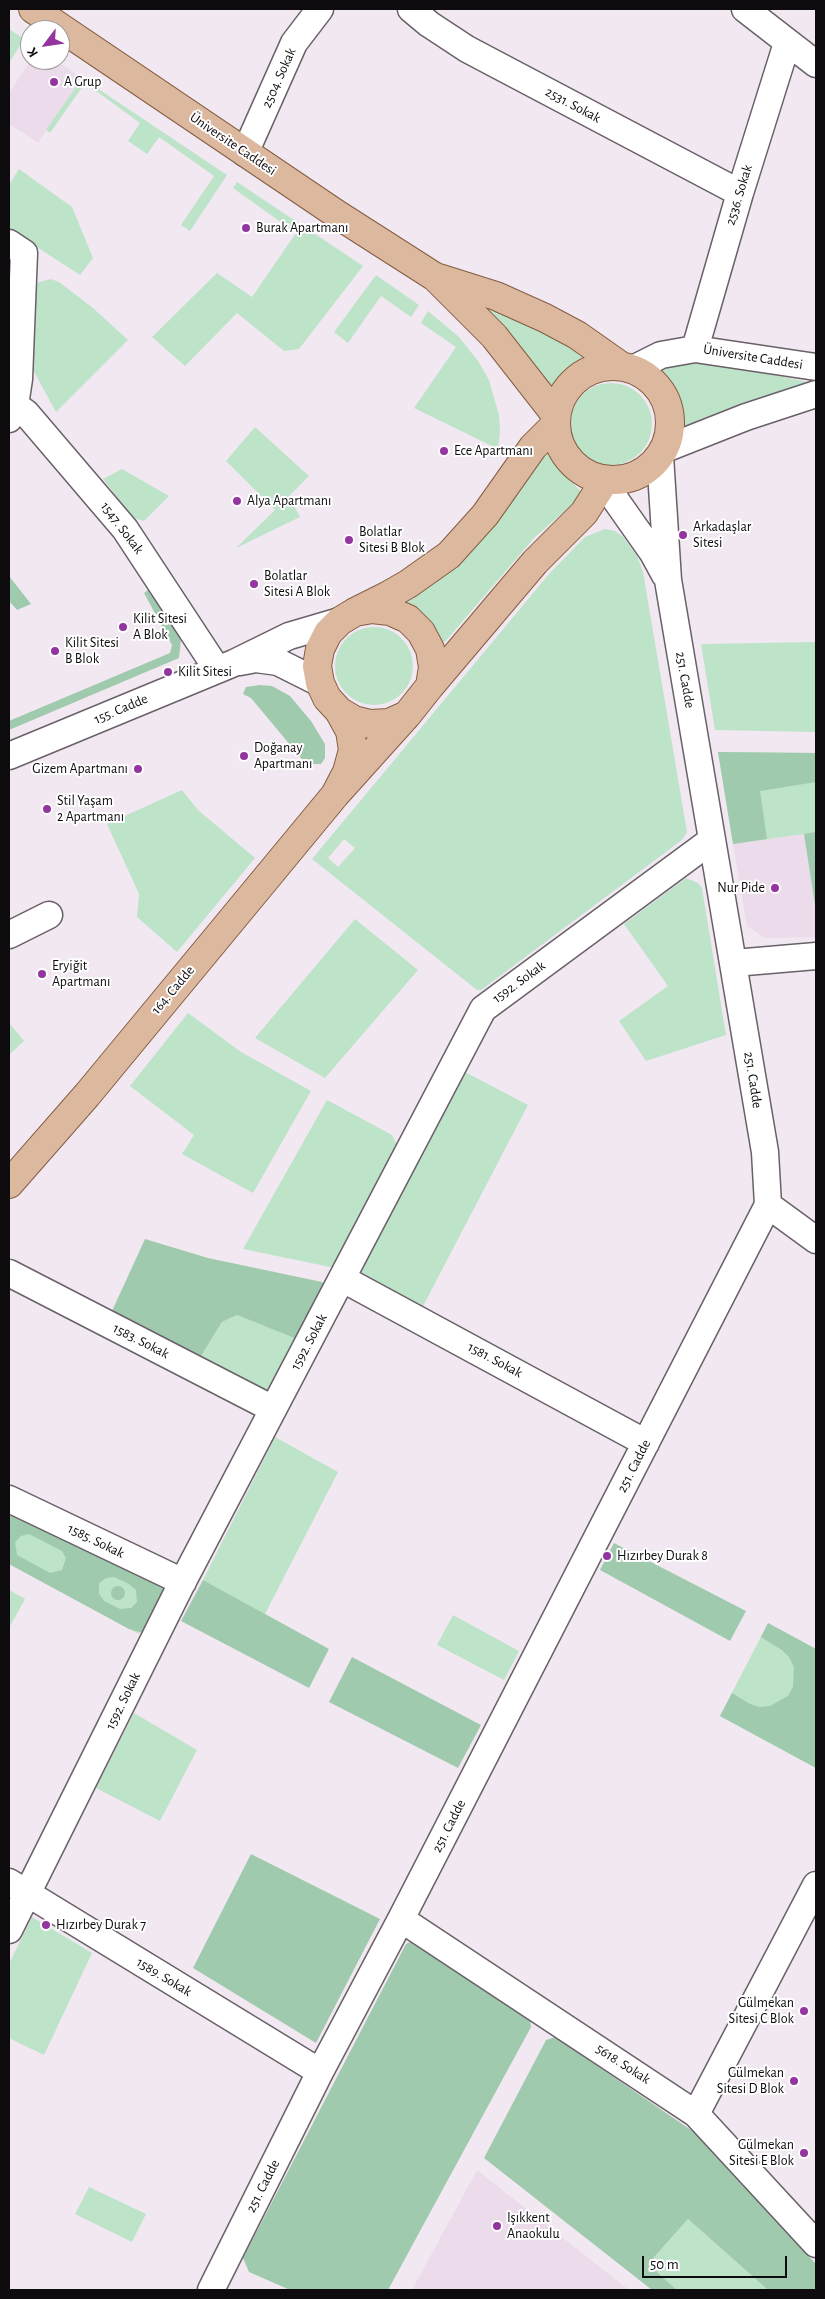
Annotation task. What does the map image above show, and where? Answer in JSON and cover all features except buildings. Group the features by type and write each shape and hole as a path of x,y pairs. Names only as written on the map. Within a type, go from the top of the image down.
{"main road":[{"name":"Üniversite Caddesi","path":"44,12 245,153 435,277 494,336 555,419"},
{"name":"Üniversite Caddesi","path":"435,277 496,296 545,318 577,335 627,368"},
{"path":"609,365 627,368 642,373 656,384 665,399 670,415 670,432 662,452 641,473 625,480 608,480 592,477 579,470 567,459 559,445 555,419 560,399 568,386 580,375 594,368 609,365"},
{"path":"555,419 533,446 485,515 449,554 408,584 347,616 328,633 320,649 318,666 320,683 327,698 339,711 354,720 370,724 389,723 407,716 535,562 584,513 608,480"},
{"path":"347,616 372,609 390,611 408,619 422,632 430,649 433,668 430,686"},
{"name":"164. Cadde","path":"335,795 347,772 353,750 350,732 339,711"},
{"name":"164. Cadde","path":"9,1184 80,1102 335,795 407,716"}],"street":[{"name":"2504. Sokak","path":"245,153 294,43 320,9"},
{"name":"2531. Sokak","path":"412,9 429,24 467,49 740,193"},
{"path":"745,9 816,64"},
{"name":"2536. Sokak","path":"695,349 740,193 787,43"},
{"path":"11,409 19,379 16,248"},
{"name":"Üniversite Caddesi","path":"627,368 661,355 695,349 816,367"},
{"path":"662,452 746,417 816,394"},
{"name":"1547. Sokak","path":"11,409 26,413 124,529 226,666"},
{"name":"251. Cadde","path":"211,2290 320,2072 402,1919 768,1205 765,1152 668,580 662,452"},
{"name":"251. Cadde","path":"608,480 615,499 653,552 668,580"},
{"name":"155. Cadde","path":"9,756 226,666 289,636 347,616"},
{"name":"155. Cadde","path":"226,666 256,659 278,662 320,683"},
{"name":"1592. Sokak","path":"9,1930 18,1887 343,1279 482,1009 712,840"},
{"path":"9,935 48,915"},
{"path":"734,963 816,956"},
{"path":"768,1205 816,1240"},
{"name":"1583. Sokak","path":"9,1273 273,1410"},
{"name":"1581. Sokak","path":"343,1279 646,1443"},
{"name":"1585. Sokak","path":"9,1499 182,1582"},
{"path":"696,2114 816,1885"},
{"name":"1589. Sokak","path":"18,1887 320,2072"},
{"name":"5618. Sokak","path":"402,1919 696,2114 816,2244"}],"shaded area":[{"path":"24,70 70,70 82,78 38,143 9,124 9,93"},
{"path":"804,834 816,911 816,937 765,938 747,926 733,844"},
{"name":"Işıkkent Anaokulu","path":"477,2170 592,2261 629,2290 412,2290"}],"green space":[{"path":"9,29 20,36 20,45 9,63"},
{"path":"82,78 227,175 190,231 181,225 214,176 159,137 147,154 128,141 140,123 85,83 50,133 46,130"},
{"path":"19,169 72,207 93,258 80,275 9,229 9,185"},
{"path":"237,182 363,266 299,349 284,351 237,313 185,366 152,337 217,273 252,297 296,233 233,188"},
{"path":"376,275 419,305 411,317 381,296 348,343 334,332"},
{"path":"51,279 59,282 93,308 128,340 56,412 32,368 36,283"},
{"path":"466,290 594,358 573,366 561,374 548,390"},
{"path":"428,311 459,337 478,361 489,380 499,415 498,449 414,408 456,347 421,323"},
{"path":"688,362 716,363 808,382 809,385 747,402 682,430 673,396 654,370"},
{"path":"611,383 627,386 640,395 649,408 652,424 649,440 640,453 627,462 611,465 595,462 582,453 573,440 570,424 573,408 582,395 595,386"},
{"path":"255,427 309,476 289,496 300,517 236,548 275,510 226,461"},
{"path":"545,447 559,470 584,494 535,537 443,644 401,603 446,573 481,541 497,521"},
{"path":"122,469 169,496 144,521 133,518 103,479"},
{"path":"605,529 615,531 623,537 637,556 643,572 687,832 682,840 481,990 477,990 312,859 549,574 585,537","holes":["344,839 355,848 338,867 328,858"]},
{"path":"9,576 31,604 17,610 9,601"},
{"path":"148,590 181,639 179,658 9,730 9,721 170,653 172,645 144,593"},
{"path":"374,627 389,630 402,638 410,651 413,666 410,681 402,694 389,702 374,705 359,702 346,694 338,681 335,666 338,651 346,638 359,630"},
{"path":"816,642 816,732 715,730 701,644"},
{"path":"272,686 290,696 311,721 325,744 325,758 321,764 306,764 251,698 243,694 246,687"},
{"path":"718,752 816,753 816,911 804,834 733,844"},
{"path":"718,752 816,753 816,782 760,791 767,839 733,844"},
{"path":"182,790 198,810 255,858 177,952 137,917 139,894 107,824"},
{"path":"816,832 816,911 804,834"},
{"path":"686,878 698,883 702,888 726,1035 646,1061 619,1021 668,986 624,924"},
{"path":"355,919 418,970 325,1078 255,1038"},
{"path":"188,1013 241,1052 311,1091 253,1193 182,1154 194,1135 130,1086"},
{"path":"9,1023 24,1041 9,1055"},
{"path":"463,1071 528,1105 422,1308 358,1274"},
{"path":"327,1100 392,1135 397,1145 335,1268 243,1249"},
{"path":"145,1239 208,1258 322,1282 326,1289 299,1340 237,1315 222,1322 201,1356 112,1311"},
{"path":"237,1315 299,1340 273,1385 266,1390 201,1356 222,1322"},
{"path":"275,1437 338,1472 265,1614 203,1580"},
{"path":"9,1516 154,1580 139,1634 9,1564"},
{"path":"9,1516 18,1516 161,1584 166,1589 143,1633 129,1629 9,1564","holes":["29,1534 62,1551 66,1558 62,1570 50,1573 17,1555 15,1542 21,1536","114,1577 129,1584 136,1590 137,1602 131,1608 120,1609 104,1601 99,1594 99,1583 106,1578"]},
{"path":"614,1543 746,1611 730,1641 600,1570"},
{"path":"203,1580 329,1649 309,1688 181,1621"},
{"path":"118,1586 123,1588 125,1593 123,1598 118,1600 113,1598 111,1593 113,1588"},
{"path":"9,1590 25,1599 9,1628"},
{"path":"453,1615 519,1651 504,1680 437,1645"},
{"path":"768,1623 816,1649 816,1768 720,1716"},
{"path":"768,1623 816,1649 816,1768 720,1716 732,1693 750,1704 760,1707 770,1706 788,1696 793,1687 794,1667 789,1657 782,1650 761,1637"},
{"path":"352,1657 481,1725 458,1768 329,1702"},
{"path":"134,1713 197,1750 160,1821 96,1788"},
{"path":"251,1854 380,1919 316,2043 193,1968"},
{"path":"32,1917 92,1953 44,2055 9,2038 9,1964"},
{"path":"412,1941 530,2019 531,2027 388,2290 290,2290 249,2272 243,2258 406,1944"},
{"path":"555,2037 694,2132 816,2264 815,2290 768,2290 688,2219 648,2264 677,2290 652,2290 484,2158 546,2040"},
{"path":"89,2187 146,2214 132,2242 75,2214"},
{"path":"688,2219 768,2290 677,2290 648,2264"}],"place":[{"name":"A Grup","path":"54,82"},
{"name":"Burak Apartmanı","path":"246,228"},
{"name":"Ece Apartmanı","path":"444,451"},
{"name":"Alya Apartmanı","path":"237,501"},
{"name":"Arkadaşlar Sitesi","path":"683,535"},
{"name":"Bolatlar Sitesi B Blok","path":"349,540"},
{"name":"Bolatlar Sitesi A Blok","path":"254,584"},
{"name":"Kilit Sitesi A Blok","path":"123,627"},
{"name":"Kilit Sitesi B Blok","path":"55,651"},
{"name":"Kilit Sitesi","path":"168,672"},
{"name":"Doğanay Apartmanı","path":"244,756"},
{"name":"Gizem Apartmanı","path":"138,769"},
{"name":"Stil Yaşam 2 Apartmanı","path":"47,809"},
{"name":"Nur Pide","path":"775,888"},
{"name":"Eryiğit Apartmanı","path":"42,974"},
{"name":"Hızırbey Durak 8","path":"607,1556"},
{"name":"Hızırbey Durak 7","path":"46,1925"},
{"name":"Gülmekan Sitesi C Blok","path":"804,2011"},
{"name":"Gülmekan Sitesi D Blok","path":"794,2081"},
{"name":"Gülmekan Sitesi E Blok","path":"804,2153"},
{"name":"Işıkkent Anaokulu","path":"497,2226"}]}
